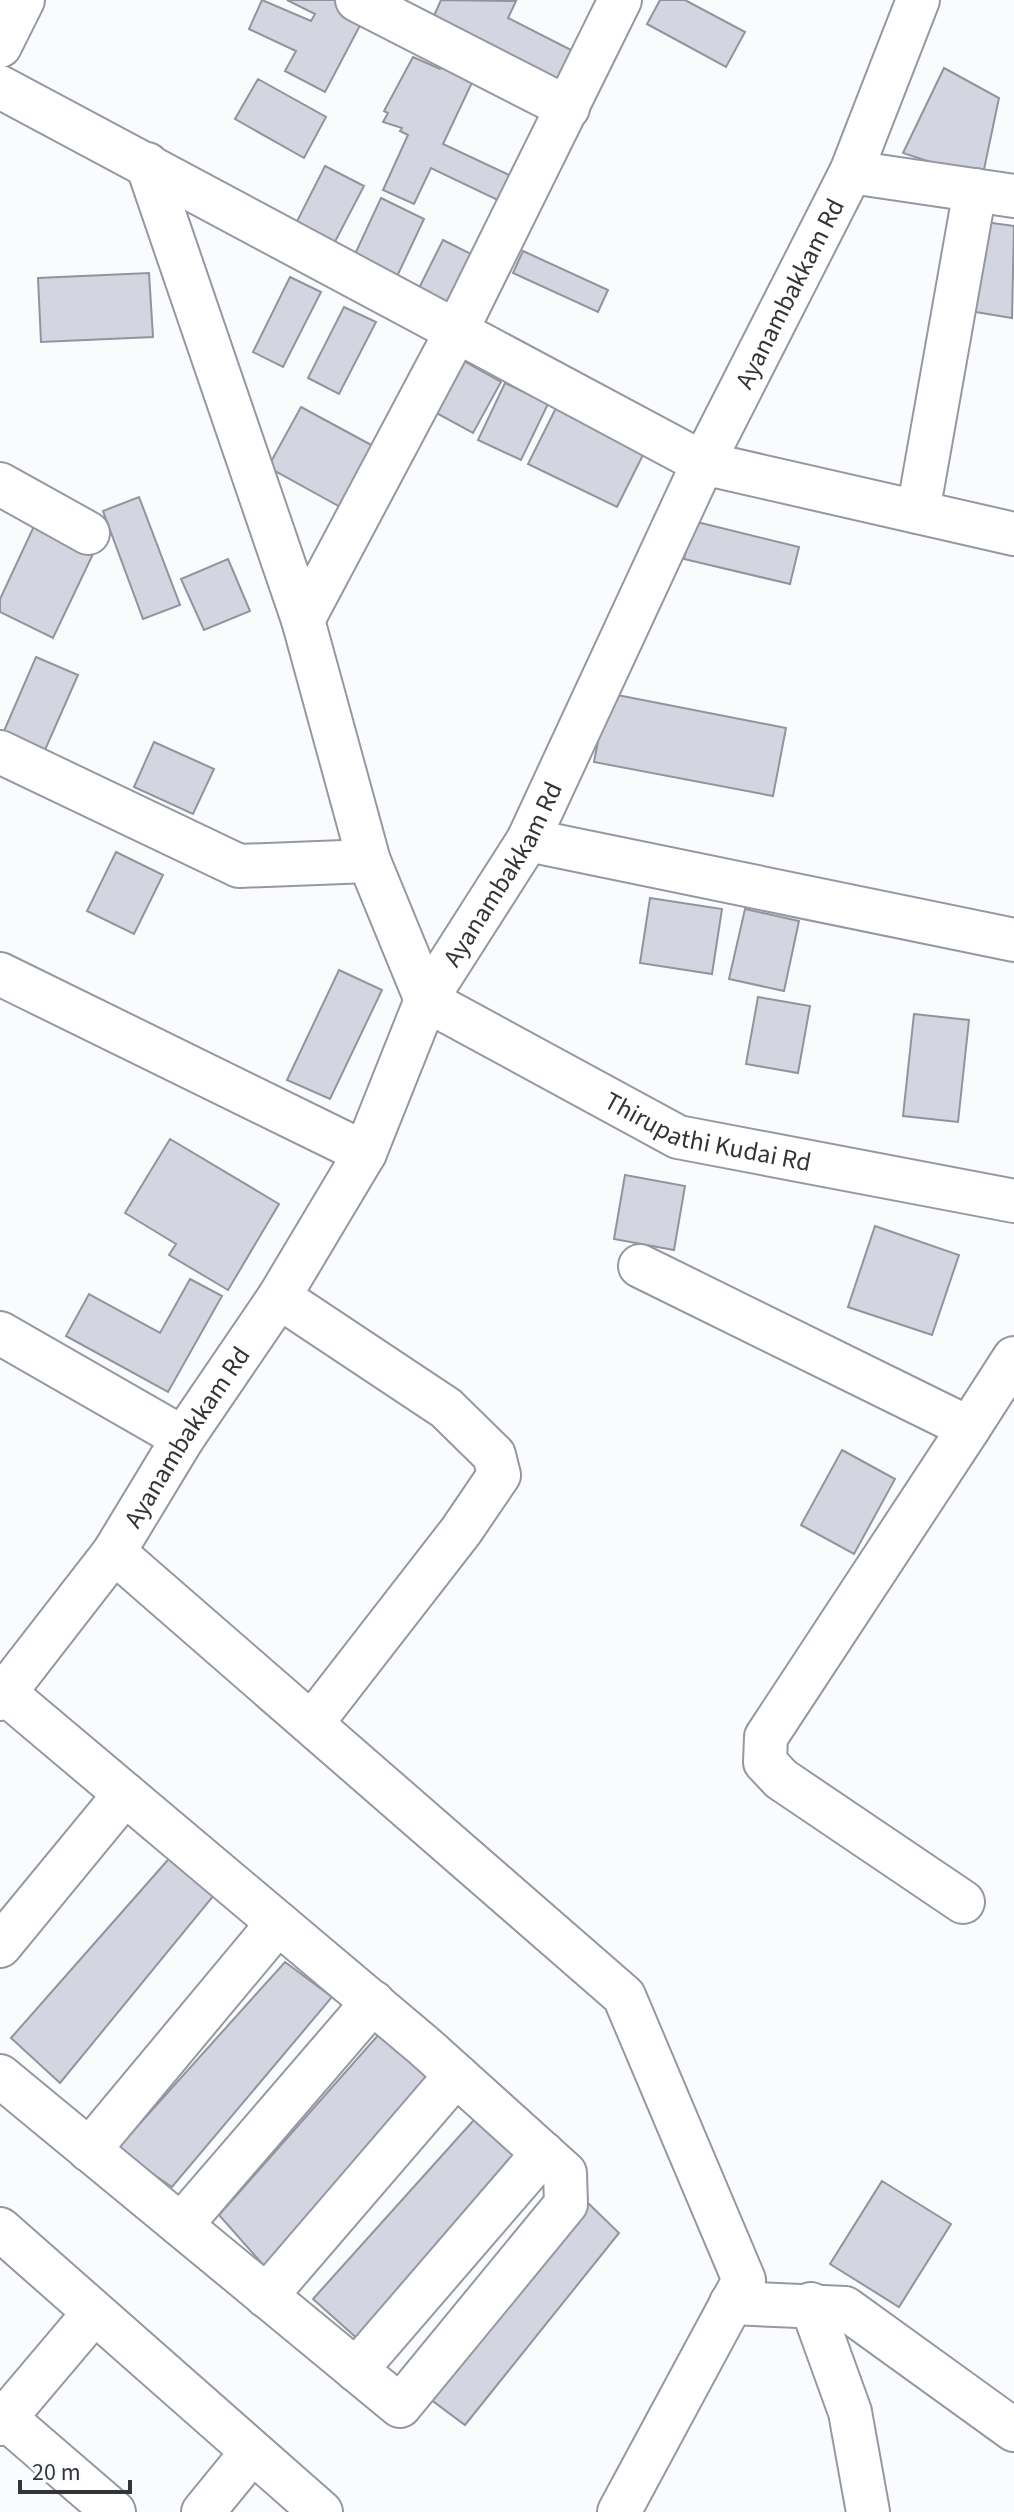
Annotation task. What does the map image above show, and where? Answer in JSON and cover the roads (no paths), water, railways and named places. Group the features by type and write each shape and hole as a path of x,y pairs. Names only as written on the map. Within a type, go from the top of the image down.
{"street":[{"path":"0,46 23,0"},
{"path":"357,0 568,108"},
{"path":"303,620 457,330 620,0"},
{"name":"Ayanambakkam Rd","path":"2,1696 114,1552 183,1438 279,1297 365,1153 426,1000 528,840 703,463 851,172 918,0"},
{"path":"0,87 703,463 1014,534"},
{"path":"147,164 303,620 369,861 426,1000"},
{"path":"851,172 994,193 918,512"},
{"path":"0,484 88,533"},
{"path":"0,752 239,866 369,861"},
{"path":"528,840 1014,940"},
{"path":"0,974 365,1153"},
{"name":"Thirupathi Kudai Rd","path":"426,1000 678,1137 1014,1201"},
{"path":"640,1266 969,1428"},
{"path":"279,1297 446,1408 494,1455 499,1475 461,1531 312,1723"},
{"path":"0,1333 183,1438"},
{"path":"963,1902 781,1779 765,1762 766,1737 1014,1358"},
{"path":"114,1552 624,1996 744,2280 631,2508"},
{"path":"0,2076 400,2406 566,2204 565,2173 543,2153 373,2002 125,1794 2,1696"},
{"path":"0,1946 125,1794"},
{"path":"89,2150 278,1923"},
{"path":"181,2225 373,2002"},
{"path":"266,2296 456,2075"},
{"path":"356,2370 543,2153"},
{"path":"0,2229 321,2512"},
{"path":"731,2303 811,2304 845,2308 1014,2430"},
{"path":"811,2304 850,2412 868,2512"},
{"path":"93,2314 3,2421 114,2512"},
{"path":"203,2512 252,2452"}]}
